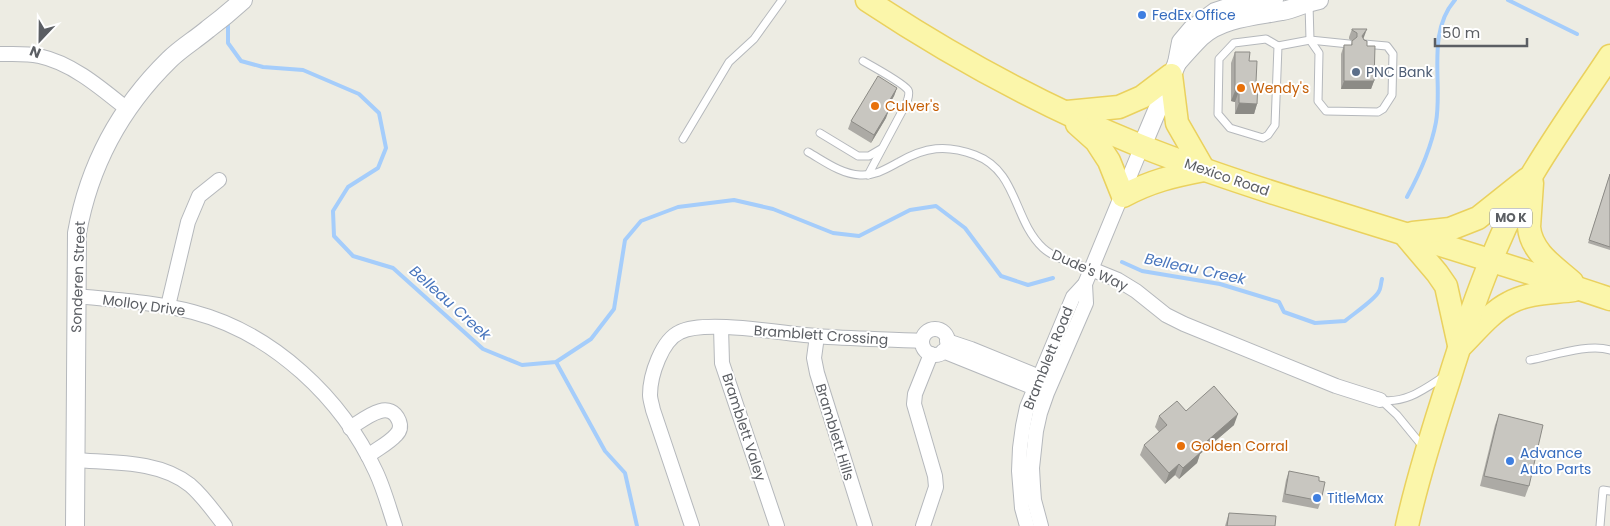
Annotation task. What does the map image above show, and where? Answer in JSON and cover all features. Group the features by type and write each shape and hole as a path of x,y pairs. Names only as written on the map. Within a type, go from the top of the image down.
{"main road":[{"name":"Mexico Road","path":"867,0 929,40 968,62 1064,112 1142,146 1204,170 1610,299"},
{"name":"MO K","path":"1407,526 1426,450 1459,347 1490,261 1532,175 1610,56"},
{"path":"1064,112 1119,107 1142,96 1174,69"},
{"path":"1064,112 1096,141 1109,161 1122,196 1160,179 1204,170 1177,123 1174,69"},
{"path":"1404,234 1450,229 1478,218 1532,175"},
{"path":"1532,175 1529,227 1532,240 1544,258 1580,289"},
{"path":"1404,234 1446,286 1459,347"},
{"path":"1459,347 1496,311 1508,303 1530,296 1580,289"}],"street":[{"name":"Sonderen Street","path":"76,526 77,234 87,190 103,149 127,109 179,50 208,30 243,0"},
{"path":"1142,146 1174,69 1181,42 1192,29 1215,12 1248,2 1274,0"},
{"path":"1174,69 1202,36 1212,30 1248,16 1284,11 1307,1"},
{"path":"0,54 36,55 50,59 94,83 127,109"},
{"name":"Bramblett Road","path":"1027,526 1020,491 1020,448 1027,406 1043,385 1086,303 1085,284 1142,146"},
{"path":"168,306 188,222 199,196 219,180"},
{"name":"Dude's Way","path":"1091,269 1136,291 1166,315 1184,324 1336,386 1380,400"},
{"name":"Molloy Drive","path":"76,296 168,306 194,312 220,321 262,343 296,366 326,396 368,456 377,473 396,526"},
{"name":"Bramblett Crossing","path":"692,526 653,410 650,394 660,356 669,339 686,329 721,327 817,336 922,341"},
{"name":"Bramblett Valey","path":"721,327 722,363 777,526"},
{"path":"923,526 936,486 935,476 914,404 915,394 940,349 943,333 934,330 925,334 922,341 923,348 940,349 971,349 1043,385"},
{"name":"Bramblett Hills","path":"817,336 814,358 815,366 865,526"},
{"name":"Bramblett Road","path":"1041,526 1034,500 1032,468 1043,385"},
{"path":"350,428 376,411 392,412 398,418 401,424 400,431 395,437 368,456"},
{"path":"75,460 137,465 156,468 174,475 189,484 200,495 225,526"}],"lane":[{"path":"683,139 729,62 754,39 782,0"},
{"path":"1307,1 1310,40 1319,53 1318,101 1326,111 1378,112 1383,109 1392,95 1393,54 1387,46 1364,44"},
{"path":"1278,46 1274,125 1268,135 1263,138 1230,128 1218,114 1219,59 1234,42 1266,39 1278,46 1310,40 1349,44"},
{"path":"808,152 842,171 858,175 868,175 909,95 908,90 902,85 863,61"},
{"path":"820,133 858,156 869,156 883,147"},
{"name":"Dude's Way","path":"868,175 926,150 944,147 962,150 978,156 1000,172 1008,181 1019,210 1038,242 1045,250 1091,269"},
{"path":"1530,360 1582,349 1604,348 1610,350"},
{"name":"Dude's Way","path":"1380,400 1400,400 1412,396 1452,371"},
{"name":"Dude's Way","path":"1380,400 1397,415 1426,450"},
{"path":"1600,526 1603,490 1610,491"}],"building":[{"name":"PNC Bank","path":"1352,29 1367,29 1362,36 1367,41 1367,46 1375,46 1374,81 1344,81 1344,45 1352,45 1352,41 1357,37 1357,33"},
{"name":"Wendy's","path":"1235,52 1250,52 1249,61 1257,61 1257,104 1239,103 1239,91 1235,91"},
{"name":"Culver's","path":"878,76 897,88 885,108 889,110 874,135 851,121"},
{"path":"1610,174 1610,247 1589,240"},
{"name":"Golden Corral","path":"1214,386 1238,414 1198,449 1201,452 1183,468 1179,464 1169,473 1144,445 1167,425 1159,416 1177,401 1186,411"},
{"name":"Advance Auto Parts","path":"1499,414 1543,425 1529,486 1484,476"},
{"path":"1289,471 1319,477 1319,481 1325,482 1321,501 1285,494"},
{"path":"1229,513 1276,516 1275,526 1227,526"}],"waterway":[{"name":"Belleau Creek","path":"1407,197 1424,161 1434,132 1438,107 1438,43 1446,13 1455,0"},
{"name":"Belleau Creek","path":"1508,0 1577,34"},
{"name":"Belleau Creek","path":"228,20 228,43 241,61 263,67 303,70 359,94 379,113 386,148 378,168 348,187 333,211 334,236 353,256 393,268 483,349 522,365 556,362 591,339 614,309 625,240 641,221 678,207 734,200 773,209 833,233 859,236 910,210 936,206 965,228 1001,276 1028,285 1053,278"},
{"name":"Belleau Creek","path":"1122,262 1142,271 1220,284 1279,302 1284,312 1315,323 1345,321 1377,294 1382,279"},
{"path":"556,362 605,451 625,473 637,526"}],"place":[{"name":"FedEx Office","path":"1142,15"},
{"name":"PNC Bank","path":"1356,72"},
{"name":"Wendy's","path":"1241,88"},
{"name":"Culver's","path":"875,106"},
{"name":"Golden Corral","path":"1181,446"},
{"name":"Advance Auto Parts","path":"1510,461"},
{"name":"TitleMax","path":"1317,498"}]}
